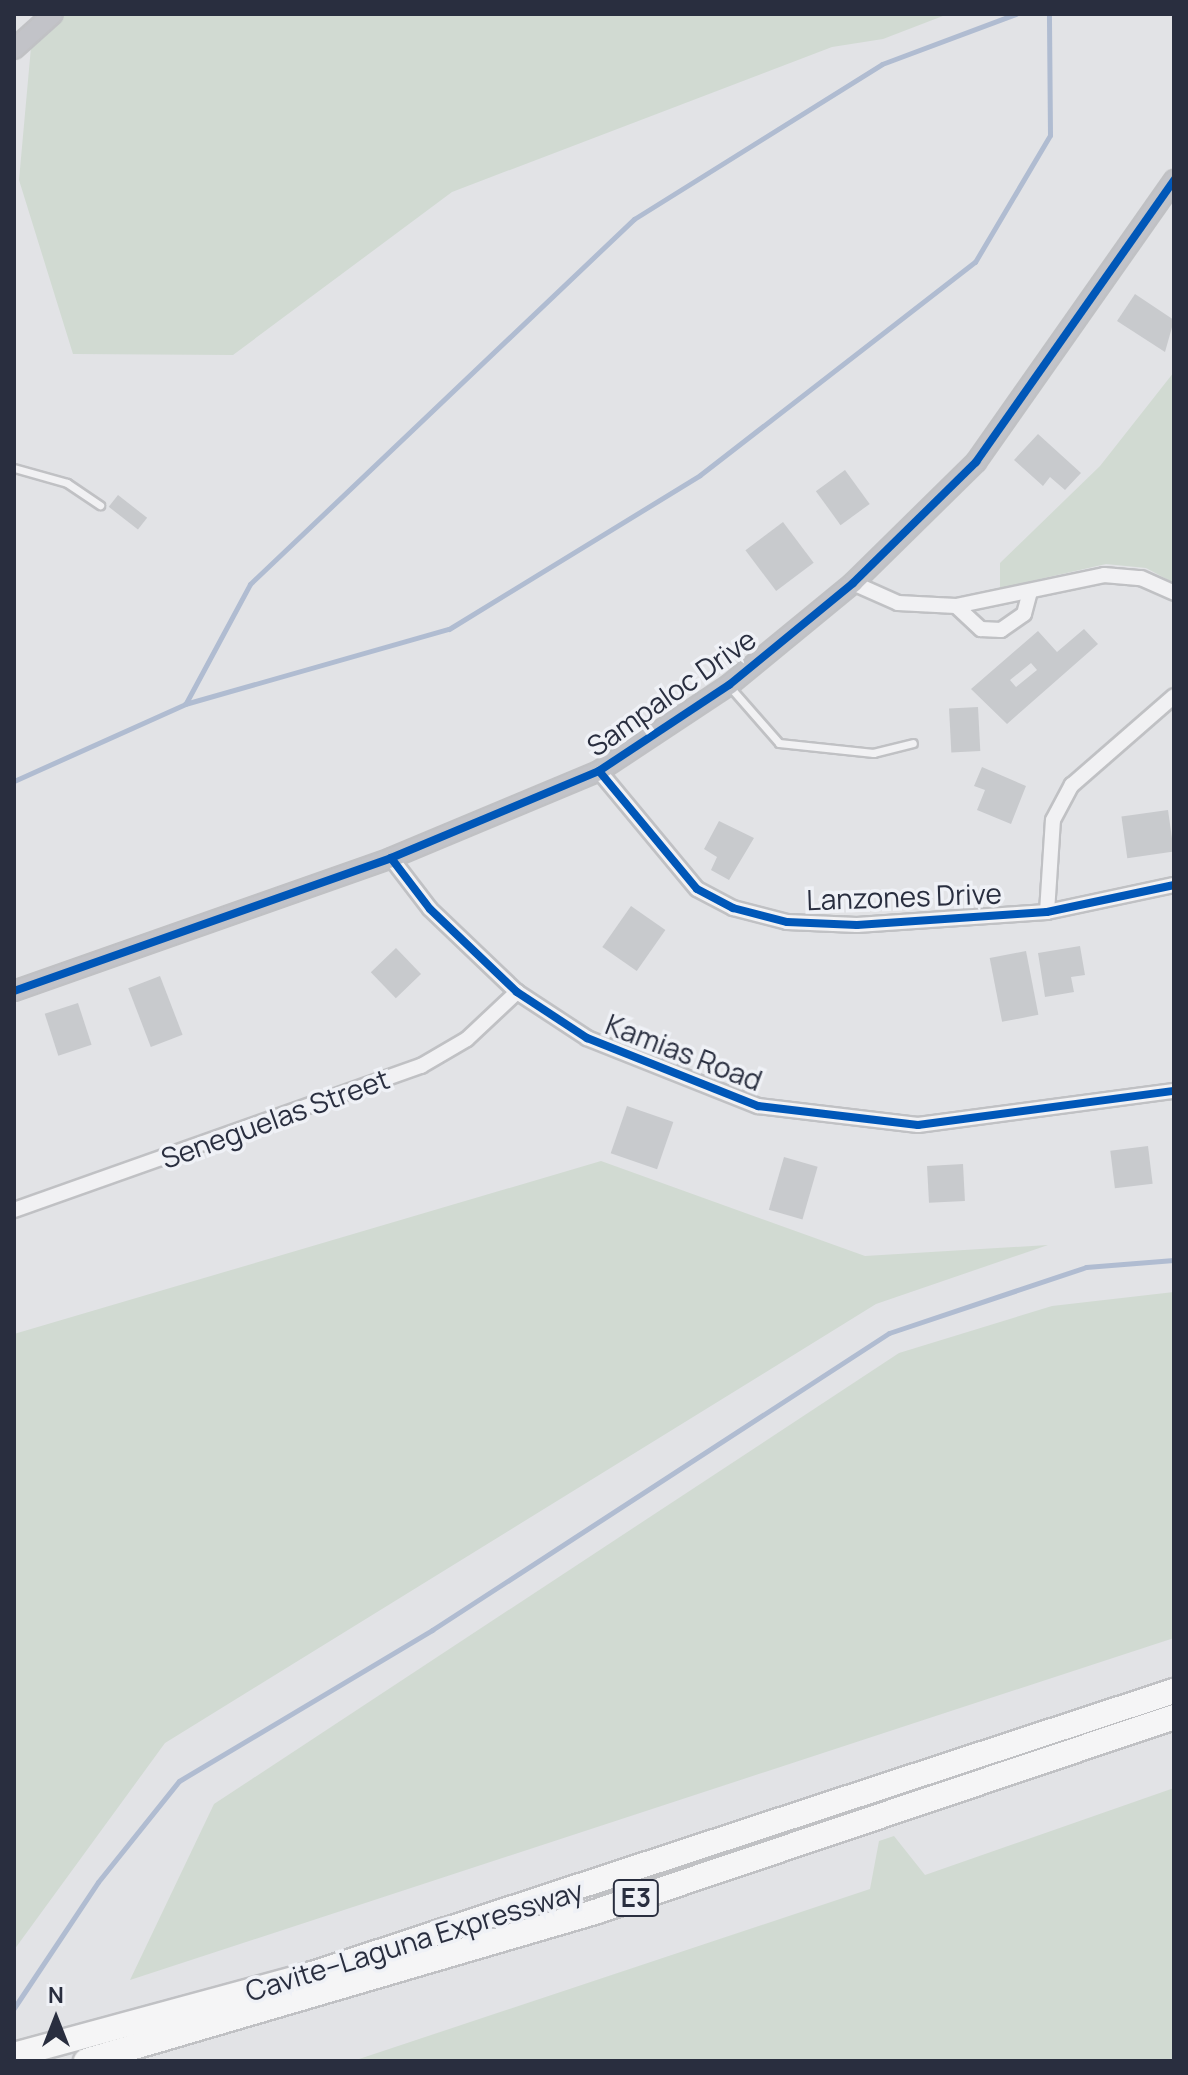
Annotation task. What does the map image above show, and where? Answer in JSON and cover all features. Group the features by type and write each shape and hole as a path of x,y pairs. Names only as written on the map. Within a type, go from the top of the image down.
{"highway":[{"name":"Cavite–Laguna Expressway","path":"14,2055 99,2034 620,1876 1174,1691"},
{"name":"Cavite–Laguna Expressway","path":"89,2060 595,1912 1174,1717"}],"street":[{"path":"14,49 53,14"},
{"name":"Sampaloc Drive","path":"14,991 391,858 599,771 729,685 853,583 976,462 1101,293 1174,180"},
{"path":"853,583 898,603 956,606 1104,575 1141,578 1174,593"},
{"path":"956,606 981,629 1001,630 1024,614 1030,592"},
{"path":"1047,912 1053,820 1072,785 1174,696"},
{"name":"Lanzones Drive","path":"599,771 668,862 733,908 787,922 857,925 1047,912 1174,885"},
{"name":"Kamias Road","path":"391,858 430,909 517,992 587,1038 678,1080 758,1106 819,1116 918,1125 1174,1091"},
{"name":"Seneguelas Street","path":"14,1210 421,1066 467,1039 517,992"}],"lane":[{"path":"14,468 67,483 100,505"},
{"path":"729,685 779,743 873,753 913,743"}],"shaded area":[{"path":"34,14 948,14 883,39 832,47 452,192 233,355 73,354 19,180"},
{"path":"1174,372 1174,583 1146,568 1106,564 1000,588 1000,563 1100,466"},
{"path":"601,1161 865,1256 1048,1245 876,1304 165,1743 14,1950 14,1334"},
{"path":"1174,1292 1174,1638 130,1980 214,1804 899,1353 1052,1306"},
{"path":"1174,1788 1174,2061 353,2061 870,1889 879,1841 894,1836 925,1875"}],"building":[{"path":"1135,294 1174,320 1165,352 1117,321"},
{"path":"1038,434 1081,473 1065,490 1050,477 1043,486 1014,460"},
{"path":"845,470 870,504 841,525 816,491"},
{"path":"118,495 147,518 138,530 109,507"},
{"path":"783,522 814,563 776,591 745,550"},
{"path":"1084,629 1098,644 1007,724 971,689 1038,631 1057,652","holes":["1031,663 1037,670 1016,687 1010,680"]},
{"path":"978,707 980,751 951,752 949,709"},
{"path":"982,767 1026,786 1011,824 977,810 985,790 974,786"},
{"path":"1168,810 1174,852 1127,858 1121,817"},
{"path":"719,821 754,838 729,880 711,870 717,857 704,849"},
{"path":"631,906 665,930 637,971 602,947"},
{"path":"1080,946 1085,975 1071,977 1074,992 1045,997 1038,953"},
{"path":"396,948 421,974 396,998 371,972"},
{"path":"1026,951 1038,1015 1002,1022 990,958"},
{"path":"160,976 183,1035 151,1047 128,988"},
{"path":"78,1003 92,1045 58,1056 45,1014"},
{"path":"627,1106 673,1122 657,1169 611,1153"},
{"path":"1148,1146 1153,1184 1115,1188 1110,1151"},
{"path":"784,1157 818,1167 802,1220 769,1210"},
{"path":"963,1164 965,1201 929,1203 927,1166"}],"waterway":[{"path":"186,703 250,584 634,219 882,64 1016,14"},
{"path":"14,781 185,704 449,629 700,475 975,262 1050,135 1049,14"},
{"path":"14,2008 98,1882 179,1781 432,1630 889,1333 1086,1267 1174,1260"}],"cycle path":[{"path":"14,991 391,858 599,771 729,685 853,583 976,462 1174,180"},
{"path":"599,771 697,889 733,908 787,922 857,925 1047,912 1174,885"},
{"path":"391,858 430,909 517,992 587,1038 758,1106 918,1125 1174,1091"}]}
